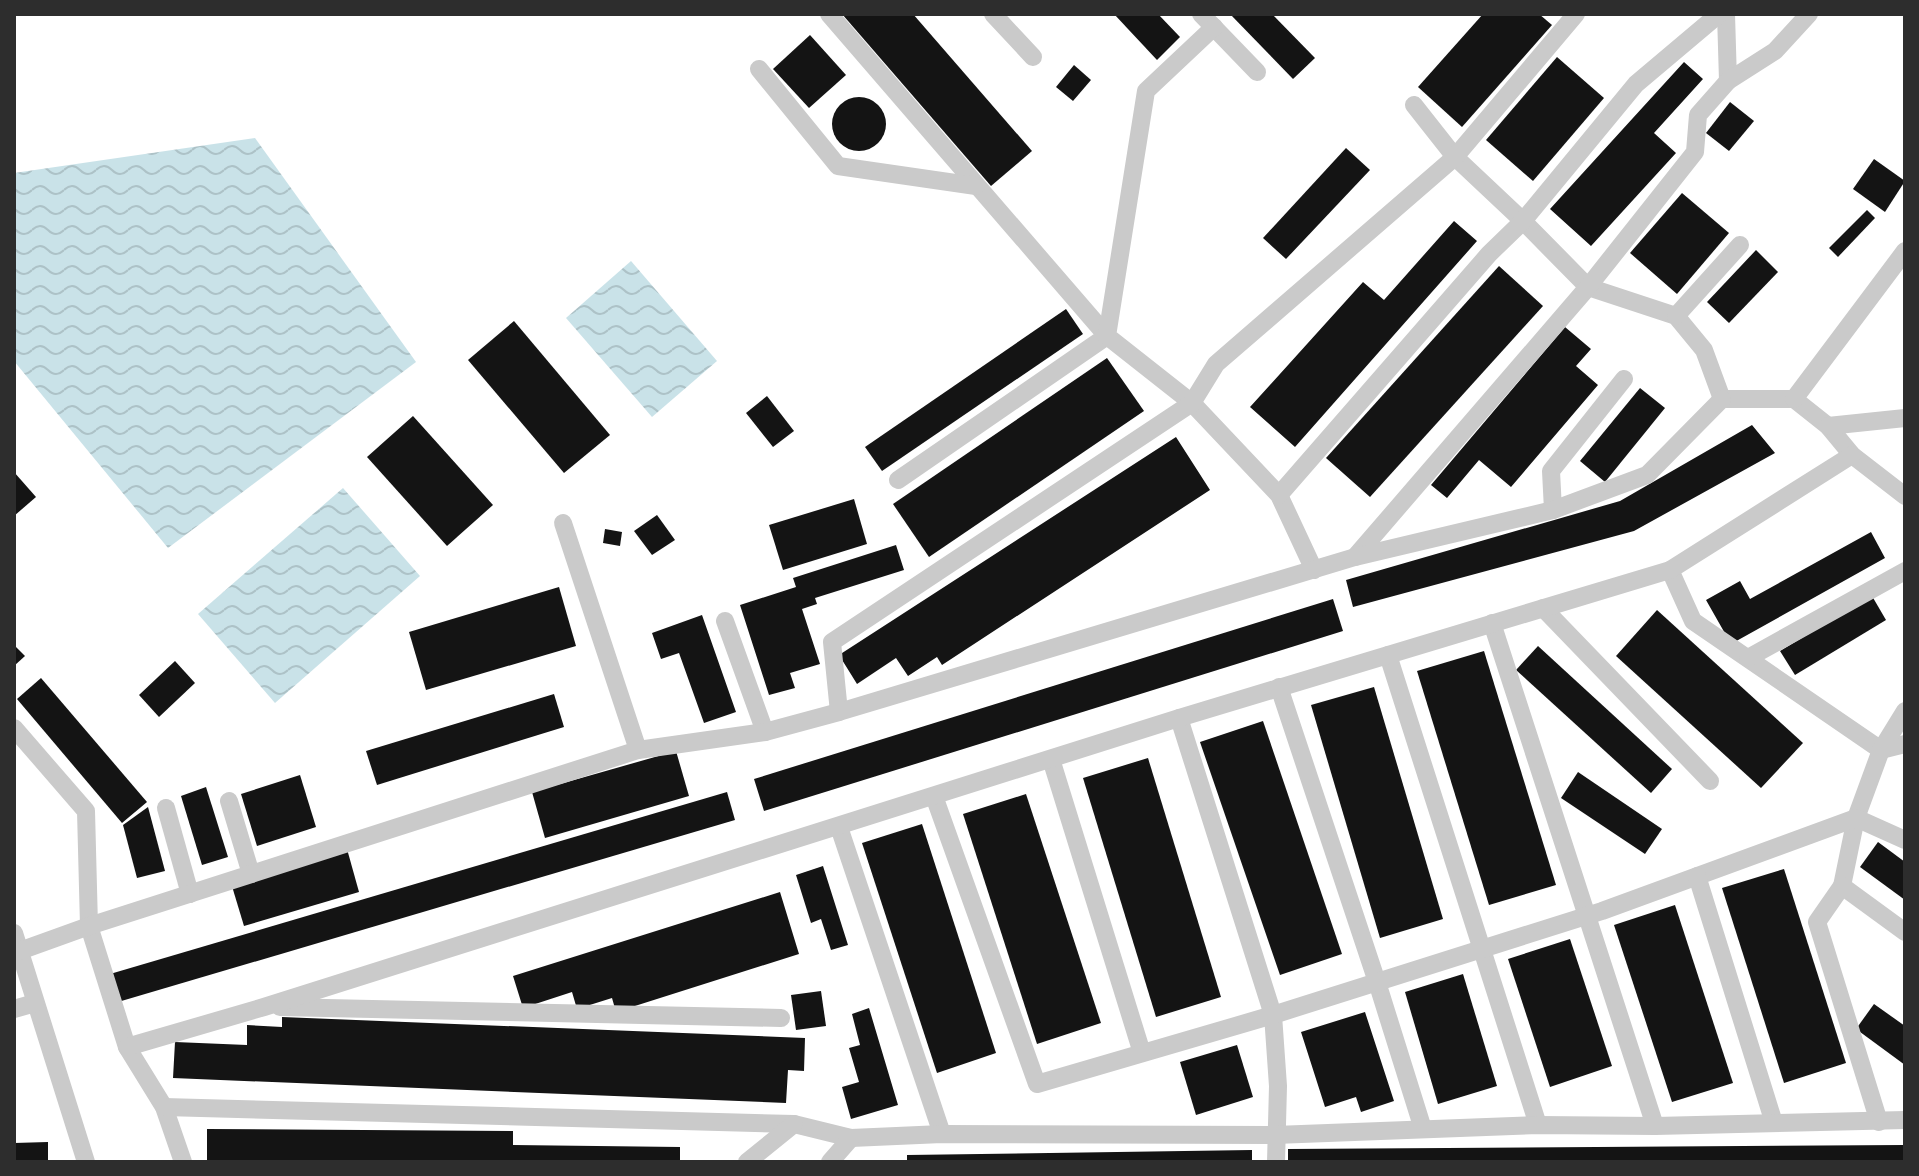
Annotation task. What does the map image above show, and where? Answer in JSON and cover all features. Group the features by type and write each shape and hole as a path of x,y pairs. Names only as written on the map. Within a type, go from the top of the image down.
{"lane":[{"path":"829,14 1107,336 1192,403 1279,495 1314,570"},
{"path":"993,14 1033,57"},
{"path":"839,712 832,642 1192,403 1216,364 1455,157 1576,14"},
{"path":"1279,495 1489,254 1523,221 1636,84 1719,14"},
{"path":"1726,14 1728,81"},
{"path":"1355,557 1588,287 1695,152 1698,115 1728,81 1775,51 1809,14"},
{"path":"898,480 1107,336 1146,91 1207,21 1257,72"},
{"path":"759,69 838,166 976,186"},
{"path":"1414,105 1455,157 1588,287 1676,316 1704,350 1722,399"},
{"path":"1676,316 1740,245"},
{"path":"1794,399 1905,251"},
{"path":"1553,510 1551,471 1624,379"},
{"path":"86,1162 16,946 89,926 638,750 765,732 1355,557 1553,510 1647,475 1722,399 1794,399 1828,426 1852,455 1905,496"},
{"path":"1828,426 1905,418"},
{"path":"127,1047 264,1007 1279,687 1670,570 1852,455"},
{"path":"563,523 638,750"},
{"path":"1670,570 1693,621 1881,750 1905,744"},
{"path":"1748,658 1905,571"},
{"path":"1543,608 1710,781"},
{"path":"725,621 765,732"},
{"path":"1492,623 1655,1126"},
{"path":"1388,655 1538,1125"},
{"path":"1279,687 1423,1129"},
{"path":"1879,1122 1817,922 1842,886 1856,818 1881,750 1905,711"},
{"path":"1179,718 1273,1015 1278,1086 1276,1162"},
{"path":"14,728 86,811 89,926 127,1047 164,1107 183,1162"},
{"path":"1051,759 1142,1053"},
{"path":"934,796 1037,1084 1273,1015 1587,916 1856,818 1905,840"},
{"path":"229,801 251,874"},
{"path":"166,808 190,894"},
{"path":"839,827 942,1134"},
{"path":"1697,876 1774,1123"},
{"path":"1842,886 1905,932"},
{"path":"14,1009 35,1003"},
{"path":"264,1007 781,1018"},
{"path":"164,1107 794,1124 851,1138 942,1134 1275,1135 1538,1125 1655,1126 1905,1120"},
{"path":"747,1162 794,1124"},
{"path":"830,1162 851,1138"}],"water":[{"path":"255,138 416,362 168,548 14,361 14,173"},
{"path":"631,261 717,361 652,417 566,318"},
{"path":"343,488 420,576 275,703 198,614"}],"building":[{"path":"842,14 913,14 1032,151 991,186"},
{"path":"1114,14 1158,14 1180,37 1157,60"},
{"path":"1230,14 1272,14 1315,58 1293,79"},
{"path":"1483,14 1539,14 1552,25 1462,127 1418,87"},
{"path":"810,35 846,75 809,108 773,69"},
{"path":"1557,57 1604,98 1533,181 1486,140"},
{"path":"1684,62 1703,79 1654,133 1676,153 1591,246 1550,209"},
{"path":"1074,65 1091,80 1073,101 1056,87"},
{"path":"859,97 870,99 878,105 884,113 884,135 878,143 870,149 859,151 848,149 840,143 834,135 832,124 834,113 840,105 848,99"},
{"path":"1730,102 1754,121 1729,151 1706,133"},
{"path":"1346,148 1370,170 1286,259 1263,238"},
{"path":"1874,159 1905,181 1885,212 1853,189"},
{"path":"1682,193 1729,233 1677,294 1630,253"},
{"path":"1867,210 1875,218 1838,257 1829,248"},
{"path":"1454,221 1477,241 1295,447 1250,407 1363,282 1384,300"},
{"path":"1756,250 1778,272 1729,323 1707,302"},
{"path":"1499,266 1543,306 1370,497 1326,458"},
{"path":"1066,309 1083,334 882,471 865,447"},
{"path":"514,321 610,435 564,473 468,360"},
{"path":"1565,327 1591,349 1576,366 1598,385 1511,487 1479,460 1447,498 1431,485"},
{"path":"1107,358 1144,411 929,557 893,504"},
{"path":"1640,388 1665,408 1605,482 1580,461"},
{"path":"767,396 794,431 773,447 746,413"},
{"path":"413,416 493,505 447,546 367,457"},
{"path":"1752,425 1775,453 1634,531 1353,607 1346,580 1620,501"},
{"path":"1176,437 1210,490 942,665 937,657 908,676 896,658 857,684 839,655"},
{"path":"14,472 36,497 14,516"},
{"path":"854,499 867,544 783,570 769,525"},
{"path":"657,515 675,540 652,555 634,531"},
{"path":"605,529 622,532 620,546 603,543"},
{"path":"1871,532 1885,558 1731,644 1706,600 1740,581 1750,599"},
{"path":"896,545 904,570 815,598 817,604 802,609 820,664 790,673 795,688 769,695 740,605 796,587 793,578"},
{"path":"559,587 576,646 426,690 409,632"},
{"path":"1872,596 1886,620 1795,675 1780,651"},
{"path":"1333,599 1343,631 764,811 754,779"},
{"path":"1657,610 1803,743 1761,788 1616,656"},
{"path":"702,615 736,712 704,723 679,653 661,659 652,633"},
{"path":"14,645 25,656 14,666"},
{"path":"1538,646 1672,769 1651,793 1516,670"},
{"path":"1484,651 1556,885 1489,905 1417,671"},
{"path":"175,661 195,683 159,717 139,695"},
{"path":"41,678 147,802 122,823 17,699"},
{"path":"1374,687 1443,919 1380,938 1311,705"},
{"path":"554,694 564,727 377,785 366,751"},
{"path":"1263,721 1342,954 1280,975 1200,742"},
{"path":"676,751 689,796 545,838 532,792"},
{"path":"1148,758 1221,997 1156,1017 1083,778"},
{"path":"1578,772 1662,829 1645,854 1561,798"},
{"path":"300,775 316,827 257,846 241,794"},
{"path":"206,787 228,857 202,865 181,796"},
{"path":"727,792 735,820 118,1002 110,974"},
{"path":"1026,794 1101,1023 1037,1044 963,814"},
{"path":"148,807 165,871 137,878 123,825"},
{"path":"922,824 996,1053 937,1073 862,843"},
{"path":"1878,842 1905,862 1905,900 1860,867"},
{"path":"347,849 359,892 244,926 231,883"},
{"path":"823,866 848,945 831,950 821,919 811,923 796,875"},
{"path":"1784,869 1846,1063 1784,1083 1722,888"},
{"path":"780,892 799,954 616,1012 612,998 577,1009 572,992 523,1008 513,976"},
{"path":"1675,905 1733,1083 1672,1102 1614,925"},
{"path":"1570,939 1612,1066 1550,1087 1508,959"},
{"path":"1463,974 1497,1086 1438,1104 1405,992"},
{"path":"821,991 826,1026 796,1030 791,995"},
{"path":"1874,1004 1905,1026 1905,1065 1856,1029"},
{"path":"869,1008 898,1105 851,1119 842,1087 859,1082 849,1048 860,1045 852,1014"},
{"path":"1365,1012 1394,1101 1361,1112 1356,1097 1325,1107 1301,1032"},
{"path":"282,1017 805,1038 804,1071 788,1070 786,1103 173,1078 175,1042 247,1045 247,1025 282,1027"},
{"path":"1237,1045 1253,1097 1196,1115 1180,1062"},
{"path":"207,1129 513,1131 513,1145 680,1147 680,1162 207,1162"},
{"path":"48,1142 48,1162 14,1162 14,1143"},
{"path":"1905,1145 1905,1162 1288,1162 1288,1149"},
{"path":"1252,1150 1252,1162 907,1162 907,1155"}]}
